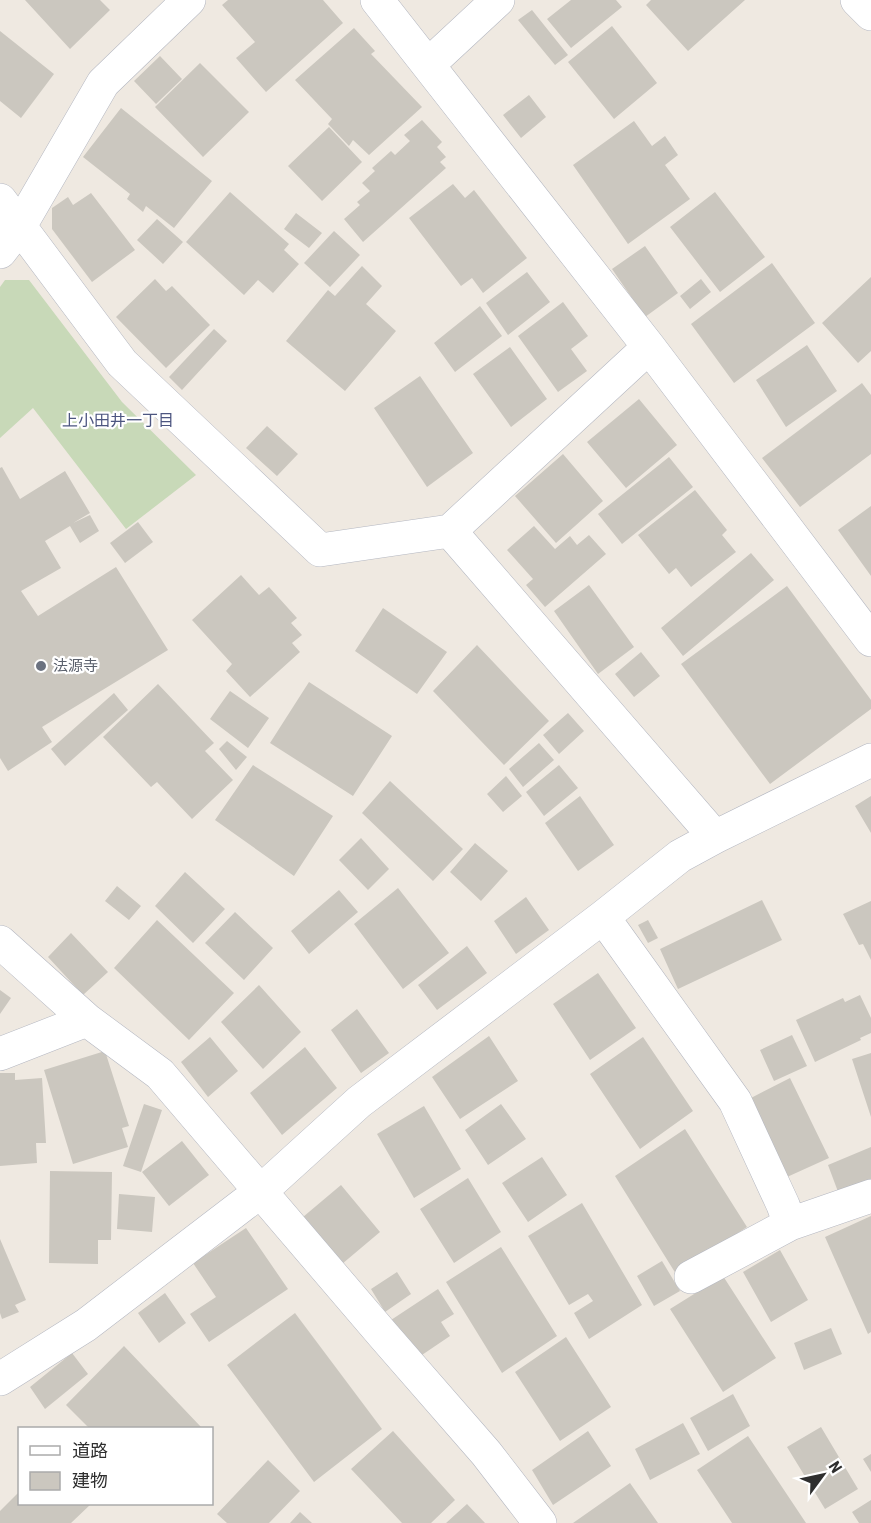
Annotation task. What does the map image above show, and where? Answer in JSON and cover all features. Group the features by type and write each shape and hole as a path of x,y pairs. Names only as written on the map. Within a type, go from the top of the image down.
{"street":[{"path":"0,252 20,226 102,83 189,0"},
{"path":"378,0 650,347 871,640"},
{"path":"428,65 498,0"},
{"path":"857,0 871,14"},
{"path":"0,200 122,363 320,550 450,531 650,347"},
{"path":"450,531 715,837"},
{"path":"0,1379 86,1325 261,1191 359,1102 680,856 871,760"},
{"path":"603,917 735,1101 790,1224"},
{"path":"0,942 87,1020 160,1074 486,1453 540,1523"},
{"path":"0,1054 87,1020"},
{"path":"691,1277 790,1224 871,1196"}],"green space":[{"path":"5,280 29,280 122,402 196,475 126,529 33,408 0,438 0,287"}],"building":[{"path":"25,0 100,0 110,10 70,49"},
{"path":"228,0 323,0 343,23 266,92 236,58 255,42 222,5"},
{"path":"571,0 616,0 622,7 571,48 547,19"},
{"path":"651,0 745,0 688,51 646,5"},
{"path":"532,10 568,55 555,65 518,20"},
{"path":"612,26 657,83 614,119 568,62"},
{"path":"354,28 375,51 371,54 422,107 369,155 353,140 349,146 328,124 332,119 295,80"},
{"path":"0,31 54,74 21,118 0,101"},
{"path":"160,56 182,79 156,104 134,81"},
{"path":"200,63 249,112 203,157 155,107"},
{"path":"529,95 546,117 521,138 503,115"},
{"path":"121,108 212,181 174,228 146,206 143,212 127,199 130,194 83,157"},
{"path":"422,120 442,142 437,147 446,157 440,162 446,168 363,242 344,219 360,205 357,202 370,191 362,183 375,171 372,168 391,151 395,155 410,141 404,135"},
{"path":"634,121 652,146 665,136 678,155 665,165 690,199 628,244 573,165"},
{"path":"329,127 362,162 322,201 288,166"},
{"path":"453,184 465,198 474,190 527,258 483,293 472,278 461,286 409,218"},
{"path":"230,192 289,244 284,250 299,264 273,293 258,280 244,295 186,242"},
{"path":"715,192 765,257 720,292 670,227"},
{"path":"91,193 135,250 92,282 52,229 52,208 68,197 73,205"},
{"path":"296,213 322,233 309,248 284,229"},
{"path":"157,219 183,242 163,264 137,240"},
{"path":"334,231 360,255 330,287 304,263"},
{"path":"645,246 678,293 645,317 612,269"},
{"path":"772,263 815,323 734,383 691,324"},
{"path":"362,266 382,286 366,304 396,331 345,391 286,341 328,290 335,296"},
{"path":"527,272 550,302 508,335 486,303"},
{"path":"871,277 871,351 858,363 822,323"},
{"path":"155,279 166,291 172,286 210,325 166,368 116,317"},
{"path":"701,279 711,292 690,309 680,296"},
{"path":"563,302 588,336 571,349 587,371 558,392 518,336"},
{"path":"480,306 502,336 455,372 434,343"},
{"path":"214,329 227,341 182,390 169,377"},
{"path":"807,345 837,391 786,427 756,380"},
{"path":"510,347 547,399 511,427 473,374"},
{"path":"420,376 473,453 427,487 374,408"},
{"path":"862,383 871,395 871,454 800,507 762,458"},
{"path":"639,399 677,445 626,488 587,442"},
{"path":"267,426 298,454 277,476 246,448"},
{"path":"563,454 603,501 556,543 515,496"},
{"path":"669,457 693,487 622,544 598,514"},
{"path":"2,467 20,499 65,471 90,513 73,523 90,515 99,531 80,543 70,526 45,541 61,568 21,591 38,616 116,567 168,650 42,727 52,742 8,771 0,758 0,468"},
{"path":"695,490 727,530 722,535 736,552 691,587 676,568 669,574 638,535"},
{"path":"871,506 871,576 838,530"},
{"path":"138,522 153,542 125,563 110,543"},
{"path":"534,526 555,549 570,536 577,545 589,535 606,554 545,607 526,585 533,579 507,550"},
{"path":"751,553 774,580 683,656 661,628"},
{"path":"241,575 259,595 269,587 297,618 291,623 302,635 292,643 300,652 250,697 226,671 232,664 192,620"},
{"path":"589,585 634,647 598,674 554,611"},
{"path":"787,586 871,700 871,709 770,784 681,664"},
{"path":"383,608 447,652 417,694 355,651"},
{"path":"477,645 549,721 504,765 433,691"},
{"path":"641,652 660,676 634,697 615,674"},
{"path":"309,682 392,736 353,796 270,743"},
{"path":"158,684 214,743 205,751 233,780 192,819 157,782 151,787 103,737"},
{"path":"230,691 269,718 248,748 210,719"},
{"path":"114,693 128,710 65,766 51,749"},
{"path":"568,713 584,731 559,754 543,735"},
{"path":"227,741 247,757 236,770 219,749"},
{"path":"539,743 554,760 523,787 509,769"},
{"path":"253,765 333,816 294,876 215,820"},
{"path":"559,765 578,788 544,816 526,792"},
{"path":"506,776 522,796 503,812 487,794"},
{"path":"390,781 463,849 433,881 362,813"},
{"path":"580,796 614,845 578,871 545,823"},
{"path":"871,796 871,833 855,806"},
{"path":"361,838 389,869 368,890 339,860"},
{"path":"475,843 508,871 481,901 450,872"},
{"path":"185,872 225,909 193,943 155,906"},
{"path":"117,886 141,906 129,920 105,901"},
{"path":"398,888 449,953 403,989 354,924"},
{"path":"339,890 358,912 309,954 291,931"},
{"path":"526,897 549,930 516,954 494,921"},
{"path":"762,900 782,940 678,989 660,949"},
{"path":"871,901 871,960 863,944 859,945 843,914"},
{"path":"235,912 273,948 244,980 205,943"},
{"path":"157,920 234,993 189,1040 114,968"},
{"path":"648,920 658,938 648,943 638,925"},
{"path":"71,933 108,972 83,995 48,957"},
{"path":"467,946 487,973 437,1010 418,985"},
{"path":"598,973 636,1028 590,1060 553,1004"},
{"path":"259,985 301,1032 263,1069 221,1022"},
{"path":"0,990 11,998 0,1014"},
{"path":"860,995 871,1018 871,1033 815,1062 796,1020 843,998 845,1002"},
{"path":"357,1009 389,1053 361,1073 331,1030"},
{"path":"792,1035 807,1066 774,1081 760,1050"},
{"path":"489,1036 518,1081 460,1119 432,1077"},
{"path":"210,1037 238,1071 208,1097 181,1062"},
{"path":"643,1037 693,1111 640,1149 590,1074"},
{"path":"305,1047 337,1088 282,1135 250,1093"},
{"path":"105,1051 129,1126 122,1128 128,1147 73,1164 44,1070"},
{"path":"871,1053 871,1117 852,1059"},
{"path":"0,1073 15,1073 15,1080 42,1078 46,1143 36,1143 37,1163 0,1166"},
{"path":"790,1078 829,1158 787,1177 749,1099"},
{"path":"144,1104 162,1110 141,1172 123,1166"},
{"path":"501,1104 526,1139 488,1165 465,1130"},
{"path":"424,1106 461,1169 414,1198 377,1134"},
{"path":"685,1129 747,1227 676,1274 615,1176"},
{"path":"182,1141 209,1175 169,1206 142,1172"},
{"path":"871,1147 871,1183 840,1197 828,1165"},
{"path":"542,1157 567,1195 528,1222 502,1183"},
{"path":"50,1171 112,1172 111,1240 98,1240 98,1264 49,1263"},
{"path":"468,1178 501,1232 454,1263 420,1209"},
{"path":"341,1185 380,1232 342,1264 303,1217"},
{"path":"119,1194 155,1197 152,1232 117,1229"},
{"path":"582,1203 642,1305 589,1339 574,1313 593,1301 588,1294 569,1305 528,1236"},
{"path":"871,1216 871,1332 868,1334 825,1237"},
{"path":"246,1228 288,1289 209,1342 190,1314 216,1297 193,1263"},
{"path":"0,1239 26,1300 15,1305 19,1312 2,1319 0,1313"},
{"path":"501,1247 557,1336 502,1373 446,1282"},
{"path":"780,1250 808,1300 771,1322 743,1272"},
{"path":"662,1261 680,1291 654,1306 637,1276"},
{"path":"397,1272 411,1294 385,1312 371,1289"},
{"path":"723,1276 776,1358 723,1392 670,1309"},
{"path":"438,1289 454,1314 441,1322 450,1336 416,1359 391,1320"},
{"path":"165,1293 186,1323 159,1343 138,1313"},
{"path":"295,1313 382,1429 314,1482 227,1365"},
{"path":"831,1328 842,1354 804,1370 794,1343"},
{"path":"566,1337 611,1407 560,1441 515,1372"},
{"path":"124,1346 201,1427 88,1427 66,1405"},
{"path":"72,1353 88,1374 45,1409 30,1387"},
{"path":"733,1394 750,1426 708,1451 690,1418"},
{"path":"683,1423 700,1454 650,1480 635,1449"},
{"path":"821,1427 858,1489 825,1509 787,1447"},
{"path":"393,1431 455,1500 431,1523 402,1523 351,1469"},
{"path":"588,1431 611,1466 553,1505 532,1470"},
{"path":"748,1436 806,1523 732,1523 697,1470"},
{"path":"871,1454 871,1472 863,1459"},
{"path":"268,1460 300,1491 269,1523 227,1523 217,1514"},
{"path":"630,1483 658,1523 573,1523"},
{"path":"18,1493 18,1505 90,1505 71,1523 0,1523 0,1511"},
{"path":"871,1500 871,1523 859,1523 852,1512"},
{"path":"467,1504 485,1523 446,1523"},
{"path":"300,1512 312,1523 290,1523"}],"place":[{"name":"法源寺","path":"41,666"}],"district":[{"name":"上小田井一丁目","path":"118,420"}]}
